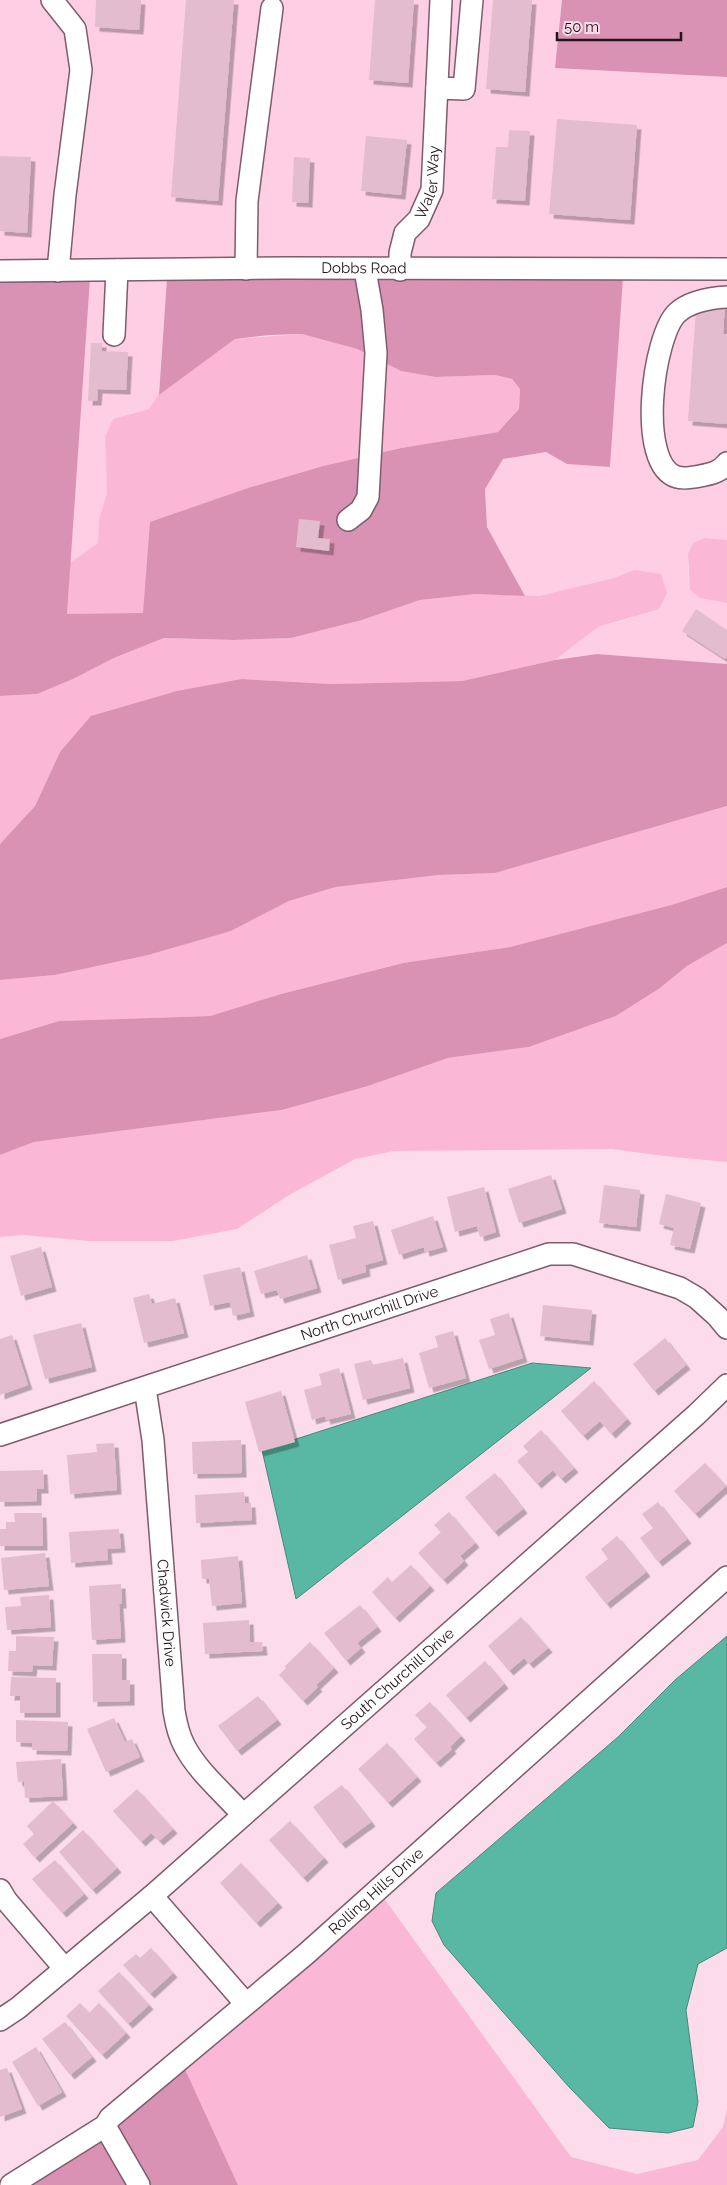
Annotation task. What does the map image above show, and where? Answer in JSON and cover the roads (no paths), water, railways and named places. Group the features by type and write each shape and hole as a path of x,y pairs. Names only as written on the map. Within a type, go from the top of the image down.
{"street":[{"path":"52,0 75,29 81,70 65,195 58,271"},
{"name":"Waler Way","path":"400,270 400,253 405,233 419,219 432,190 441,0"},
{"path":"437,88 464,89 472,0"},
{"path":"246,269 247,201 272,8"},
{"name":"Dobbs Road","path":"0,271 727,269"},
{"path":"114,335 117,270"},
{"path":"348,520 362,510 368,497 376,353 372,310 365,270"},
{"path":"727,297 706,299 690,304 676,314 664,334 655,373 652,410 653,436 659,457 668,470 677,477 698,477 721,470 727,463"},
{"name":"North Churchill Drive","path":"0,1435 549,1254 573,1254 680,1288 697,1298 727,1328"},
{"name":"South Churchill Drive","path":"65,1969 152,1896 696,1415 727,1385"},
{"name":"Chadwick Drive","path":"145,1388 153,1440 174,1702 178,1729 184,1745 194,1760 243,1815"},
{"name":"Rolling Hills Drive","path":"10,2185 105,2126 110,2118 306,1954 727,1577"},
{"path":"0,1890 6,1900 65,1969 18,2008 0,2020"},
{"path":"152,1896 246,2004"},
{"path":"105,2126 139,2185"}]}
